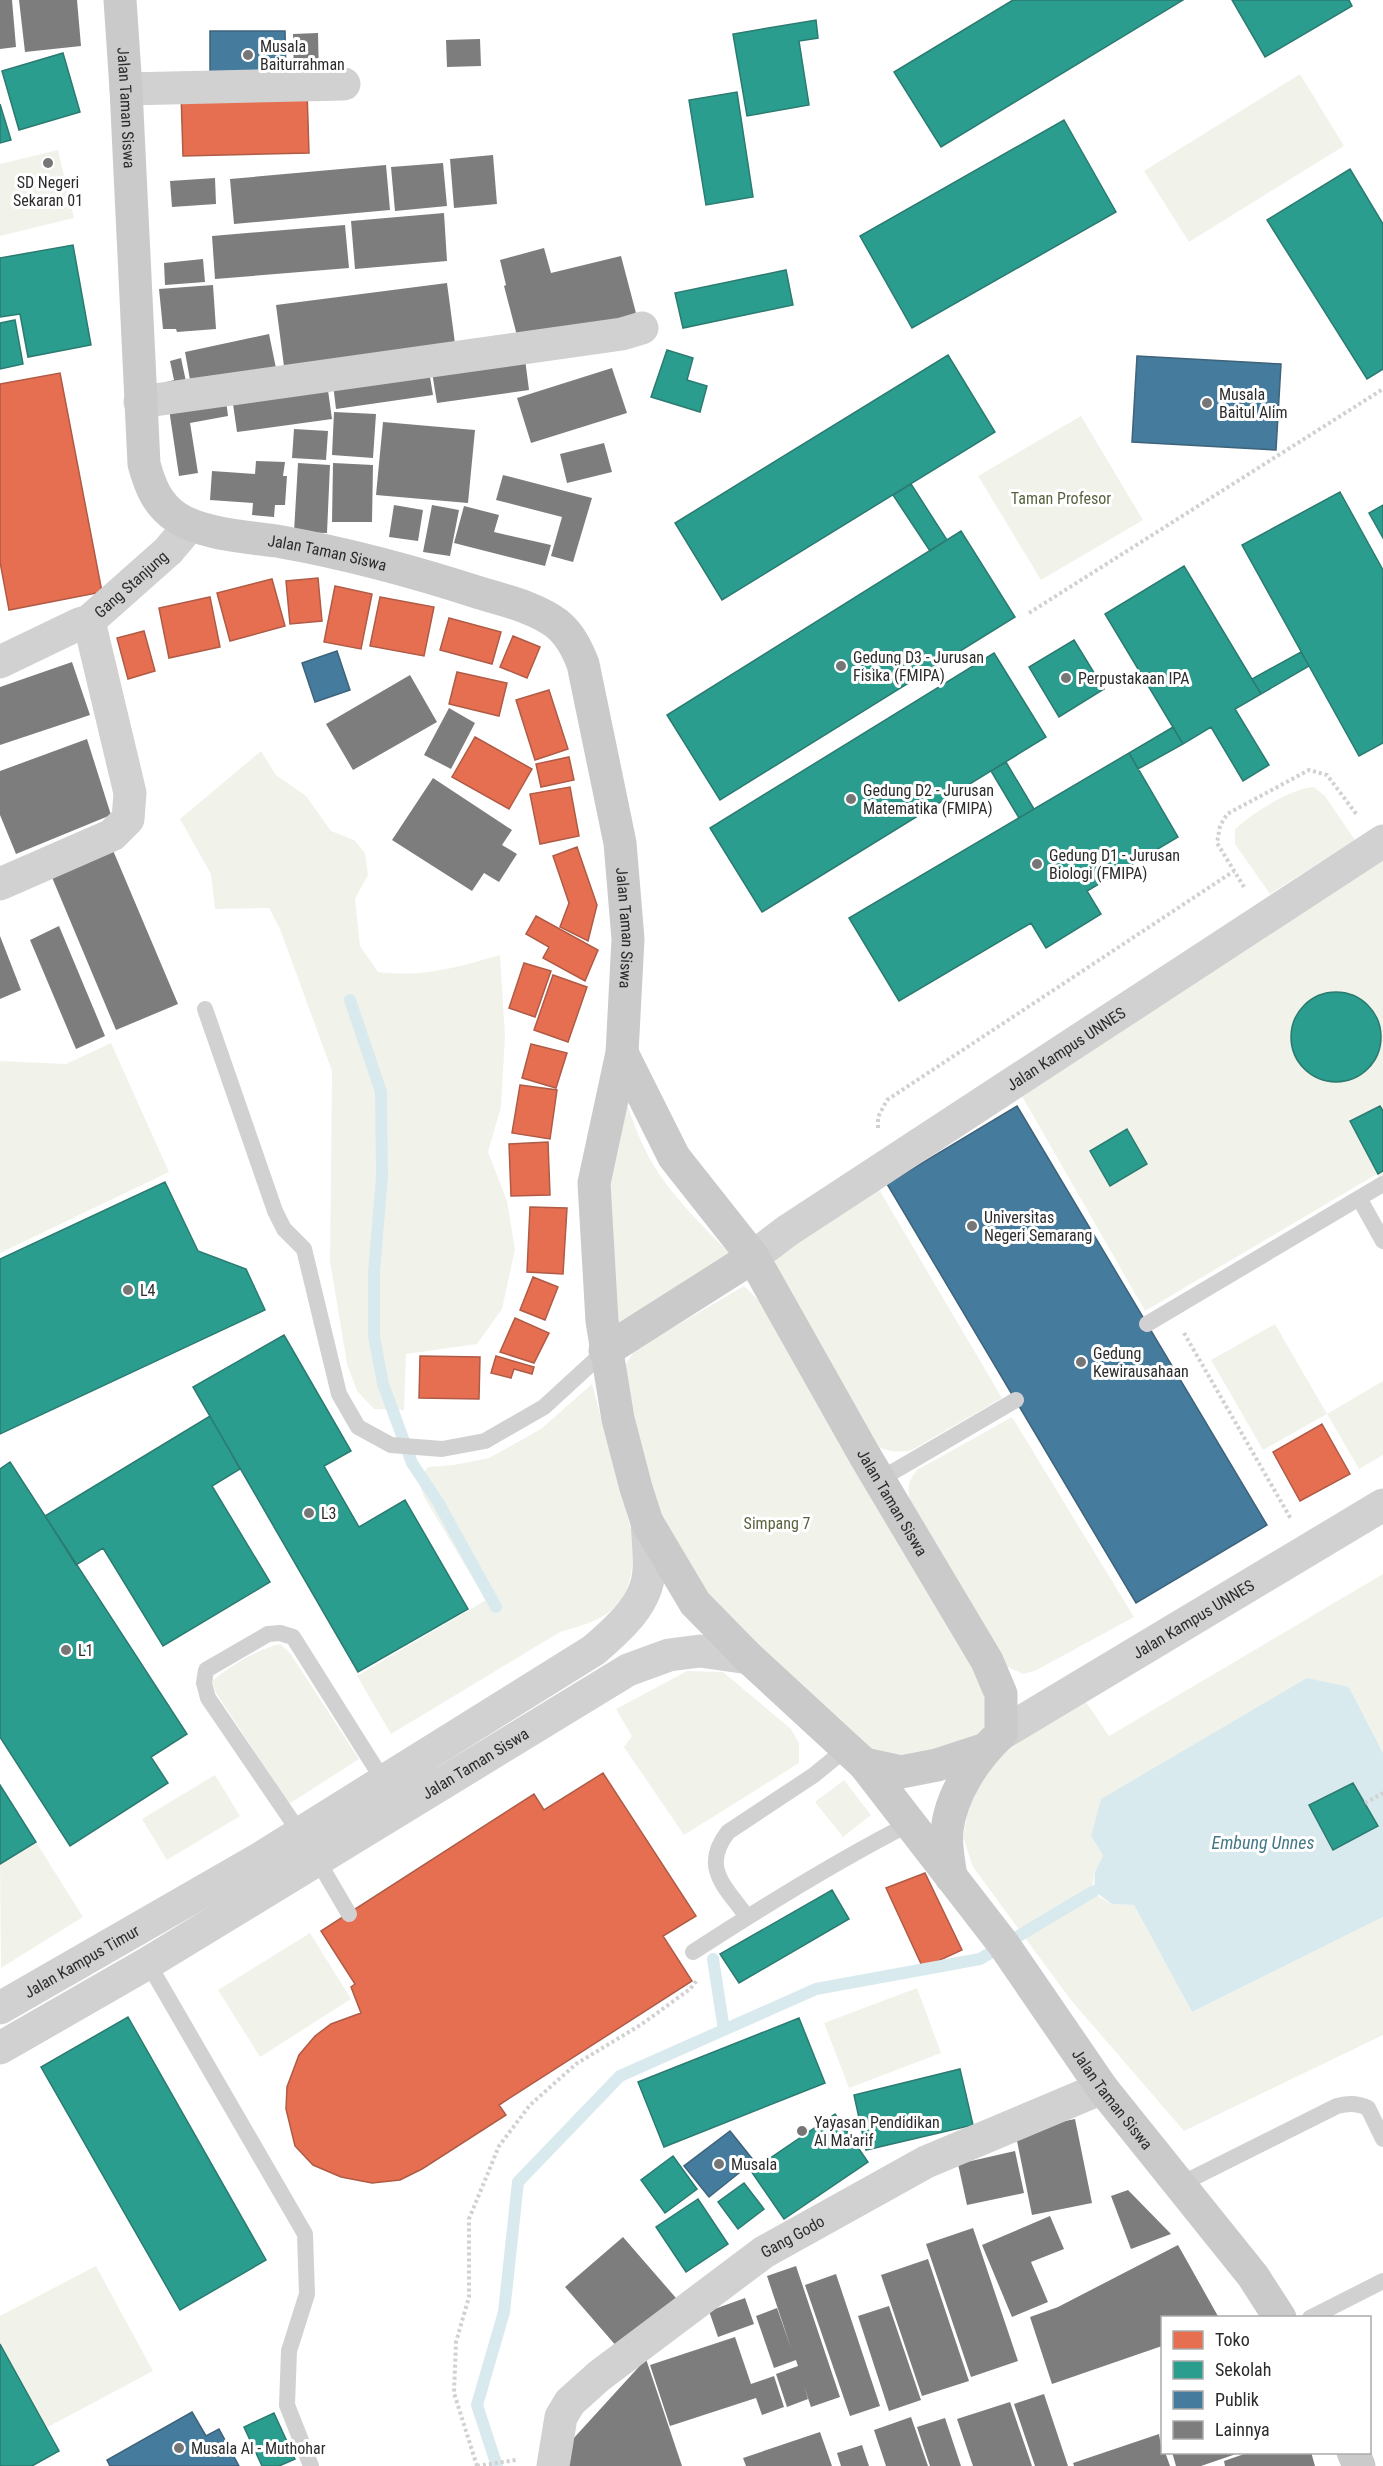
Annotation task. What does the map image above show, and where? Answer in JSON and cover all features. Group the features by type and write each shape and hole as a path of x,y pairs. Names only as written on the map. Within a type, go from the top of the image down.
{"main road":[{"name":"Jalan Taman Siswa","path":"120,0 144,465 149,482 163,507 190,525 206,530 339,552 535,610 557,624 574,643 583,664 620,843 628,939 622,1053 594,1183 605,1351 618,1419 647,1522 695,1602 749,1658 855,1756 911,1823 951,1879 1017,1963 1102,2088 1253,2276 1279,2316"},
{"name":"Jalan Taman Siswa","path":"622,1053 674,1157 753,1257 879,1480 987,1661 1001,1694 992,1742"},
{"path":"605,1351 753,1257"},
{"path":"855,1756 901,1772 937,1765 992,1742"},
{"path":"951,1879 946,1833 951,1805 992,1742"},
{"path":"911,1823 951,1805"}],"street":[{"path":"126,89 344,84"},
{"path":"140,402 611,336 642,328"},
{"name":"Gang Stanjung","path":"0,662 89,621 168,551 190,525"},
{"path":"0,884 112,835 128,819 130,793 89,621"},
{"name":"Jalan Kampus UNNES","path":"753,1257 787,1231 1380,843"},
{"name":"Jalan Kampus UNNES","path":"992,1742 1383,1505"},
{"name":"Jalan Kampus Timur","path":"0,2008 164,1915 594,1650 623,1624 641,1599 649,1572 647,1522"},
{"name":"Jalan Taman Siswa","path":"148,1963 628,1670 669,1655 700,1651 749,1658"},
{"path":"300,1833 318,1861"},
{"path":"0,2049 148,1963"},
{"name":"Gang Godo","path":"553,2466 559,2426 570,2402 599,2376 764,2252 926,2162 1102,2088"}],"lane":[{"path":"205,1009 275,1211 284,1229 304,1249 339,1394 357,1427 391,1445 442,1449 485,1441 543,1407 605,1351"},
{"path":"1147,1323 1359,1198 1382,1188"},
{"path":"1359,1198 1383,1241"},
{"path":"879,1480 1016,1400"},
{"path":"300,1833 208,1698 204,1683 206,1670 268,1634 280,1633 293,1637 384,1780"},
{"path":"747,1917 716,1874 714,1858 718,1844 728,1832 814,1775 855,1756"},
{"path":"693,1952 875,1841 911,1823"},
{"path":"318,1861 349,1914"},
{"path":"148,1963 305,2234 307,2294 289,2350 287,2405 311,2466"},
{"path":"1180,2184 1347,2103 1358,2103 1368,2108 1383,2139"},
{"path":"1314,2316 1383,2280"}],"path":[{"path":"1029,613 1383,389"},
{"path":"1264,918 1217,843 1220,826 1227,814 1309,770 1328,775 1336,783 1380,843"},
{"path":"895,1160 878,1131 878,1117 887,1100 1234,871"},
{"path":"1170,1310 1293,1522"},
{"path":"1365,1803 1383,1792"},
{"path":"520,2460 477,2466 454,2393 456,2342 469,2297 469,2219 500,2146 530,2105 576,2064 642,2024 690,1989 702,1974 693,1952"}],"green space":[{"path":"1300,74 1344,146 1189,242 1144,171"},
{"path":"58,150 74,218 0,236 0,164"},
{"name":"Taman Profesor","path":"1081,416 1143,520 1041,580 978,476"},
{"path":"261,751 276,775 306,796 331,831 354,840 365,853 368,875 355,899 360,946 378,972 409,974 425,972 500,955 505,1036 501,1107 488,1152 507,1201 515,1250 502,1309 477,1344 406,1354 404,1410 374,1409 357,1391 347,1364 330,1261 332,1071 280,929 269,908 215,909 211,874 180,819"},
{"path":"1314,787 1325,796 1355,840 1270,894 1235,844 1235,829 1262,809 1284,797 1305,788"},
{"path":"1383,854 1383,1182 1377,1174 1145,1311 1019,1091"},
{"path":"111,1043 169,1172 0,1253 0,1061 66,1064"},
{"path":"622,1090 644,1148 654,1166 671,1190 733,1257 617,1330 605,1188"},
{"path":"877,1186 1002,1398 912,1450 896,1452 873,1444 774,1270 776,1258"},
{"name":"Simpang 7","path":"744,1286 763,1305 977,1662 991,1727 977,1738 896,1759 868,1754 703,1596 652,1504 624,1367 635,1350"},
{"path":"1275,1324 1327,1414 1263,1450 1211,1360"},
{"path":"1383,1381 1383,1455 1359,1469 1327,1414"},
{"path":"592,1384 633,1537 631,1576 620,1602 610,1612 597,1619 560,1632 391,1734 357,1676 486,1600 424,1497 418,1480 428,1467 454,1465 489,1458 541,1429"},
{"path":"1012,1417 1134,1617 1035,1671 1023,1674 1006,1666 911,1505 909,1490 911,1478 917,1470"},
{"path":"1383,1574 1383,1753 1349,1687 1103,1855 1095,1872 1091,1892 1112,1904 1134,1905 1192,2012 1383,1917 1383,2035 1184,2131 1070,1999 973,1867 963,1837 969,1804 993,1763 1019,1742 1086,1702 1109,1736"},
{"path":"280,1644 290,1653 359,1759 289,1804 216,1693 212,1681 244,1659"},
{"path":"687,1671 723,1672 791,1729 799,1743 799,1763 684,1835 624,1747 632,1736 616,1709"},
{"path":"215,1775 240,1816 167,1860 142,1819"},
{"path":"844,1780 871,1815 843,1837 815,1802"},
{"path":"36,1842 83,1917 1,1968 0,1864"},
{"path":"310,1933 351,1999 260,2057 218,1990"},
{"path":"917,1988 941,2053 849,2088 824,2023"},
{"path":"96,2266 153,2371 46,2428 0,2344 0,2316"}],"water":[{"name":"Embung Unnes","path":"1307,1678 1349,1687 1383,1753 1383,1917 1192,2012 1134,1905 1112,1904 1094,1891 1095,1872 1103,1855 1091,1836 1101,1799"}],"building: Toko":[{"path":"307,90 309,153 183,156 181,93"},
{"path":"60,373 102,592 9,610 0,562 0,384"},
{"path":"318,578 322,621 290,624 286,581"},
{"path":"272,579 285,626 230,641 217,593"},
{"path":"335,586 372,594 361,649 324,642"},
{"path":"210,597 220,647 169,658 159,608"},
{"path":"380,597 434,607 424,656 370,646"},
{"path":"449,618 501,632 492,664 440,650"},
{"path":"144,631 155,671 128,679 117,638"},
{"path":"513,636 540,647 527,678 500,667"},
{"path":"457,672 507,683 499,716 449,704"},
{"path":"549,690 568,749 535,760 516,700"},
{"path":"475,737 532,769 509,809 452,777"},
{"path":"569,757 574,780 541,787 536,764"},
{"path":"570,787 579,836 540,844 530,794"},
{"path":"577,847 597,905 588,941 560,927 569,903 553,856"},
{"path":"536,916 598,950 585,981 543,958 549,947 526,934"},
{"path":"524,963 551,971 535,1017 509,1008"},
{"path":"553,975 587,987 568,1042 534,1030"},
{"path":"531,1044 567,1053 556,1088 522,1078"},
{"path":"520,1085 557,1090 550,1139 512,1133"},
{"path":"548,1142 550,1195 511,1196 509,1144"},
{"path":"530,1207 567,1208 563,1274 527,1272"},
{"path":"533,1277 558,1287 545,1320 520,1310"},
{"path":"515,1318 549,1333 534,1363 500,1352"},
{"path":"420,1356 480,1357 479,1399 419,1398"},
{"path":"496,1356 534,1367 532,1374 514,1369 511,1378 491,1373"},
{"path":"1322,1424 1350,1474 1300,1501 1273,1452"},
{"path":"603,1773 696,1916 663,1936 692,1981 499,2105 506,2115 422,2169 400,2180 372,2183 341,2177 313,2165 295,2146 286,2109 287,2087 299,2055 315,2036 331,2024 361,2013 351,1987 355,1984 321,1931 534,1794 544,1810"},
{"path":"925,1873 962,1950 923,1968 886,1888"}],"building: Sekolah":[{"path":"1013,0 1183,0 941,147 894,72"},
{"path":"1232,0 1349,0 1352,6 1265,57"},
{"path":"816,20 818,38 799,41 809,105 747,116 733,34"},
{"path":"63,53 80,112 19,130 2,71"},
{"path":"737,92 753,197 706,205 689,100"},
{"path":"0,104 11,140 0,143"},
{"path":"1064,120 1116,212 912,328 860,236"},
{"path":"1350,169 1383,224 1383,369 1367,379 1267,220"},
{"path":"73,245 91,345 28,357 20,314 0,317 0,258"},
{"path":"786,270 793,305 683,328 675,293"},
{"path":"15,320 23,364 0,369 0,323"},
{"path":"667,350 693,358 687,380 707,386 700,412 651,397"},
{"path":"948,355 995,432 722,600 675,523"},
{"path":"911,484 947,540 930,551 893,495"},
{"path":"1340,492 1383,570 1383,743 1359,756 1242,545"},
{"path":"1383,505 1383,538 1369,513"},
{"name":"Gedung D3 - Jurusan Fisika (FMIPA)","path":"961,531 1015,617 720,800 667,715"},
{"path":"1184,566 1261,694 1235,709 1269,765 1243,781 1211,727 1183,744 1105,614"},
{"name":"Perpustakaan IPA","path":"1074,640 1104,689 1059,717 1029,667"},
{"path":"1301,652 1309,666 1261,694 1252,679"},
{"name":"Gedung D2 - Jurusan Matematika (FMIPA)","path":"994,653 1046,737 762,912 710,828"},
{"path":"1173,727 1183,744 1138,769 1129,753"},
{"name":"Gedung D1 - Jurusan Biologi (FMIPA)","path":"1129,753 1178,837 1087,891 1101,914 1046,948 1031,923 899,1001 849,918"},
{"path":"1006,762 1034,809 1019,818 991,771"},
{"path":"1336,992 1353,996 1368,1005 1377,1020 1381,1037 1377,1054 1368,1069 1353,1078 1336,1082 1319,1078 1304,1069 1295,1054 1291,1037 1295,1020 1304,1005 1319,996"},
{"path":"1380,1106 1383,1111 1383,1171 1378,1174 1350,1121"},
{"path":"1127,1129 1147,1164 1110,1186 1090,1151"},
{"name":"L4","path":"165,1182 198,1251 246,1269 265,1310 0,1434 0,1259"},
{"name":"L3","path":"284,1335 351,1451 324,1466 359,1527 405,1500 468,1609 358,1672 193,1387"},
{"path":"210,1416 240,1469 212,1486 270,1582 163,1646 103,1548 76,1565 45,1516"},
{"name":"L1","path":"10,1462 187,1734 151,1757 168,1783 70,1846 0,1737 0,1469"},
{"path":"1353,1783 1378,1826 1333,1850 1309,1805"},
{"path":"0,1785 36,1842 0,1864"},
{"path":"832,1890 849,1919 739,1983 720,1954"},
{"path":"128,2017 266,2260 180,2310 41,2067"},
{"path":"799,2018 825,2083 664,2147 638,2082"},
{"path":"960,2069 973,2125 866,2150 854,2095"},
{"path":"835,2114 868,2162 784,2219 751,2171"},
{"path":"673,2156 697,2189 665,2213 641,2180"},
{"path":"744,2183 764,2209 738,2229 718,2202"},
{"path":"698,2199 728,2244 686,2272 656,2227"},
{"path":"0,2344 59,2451 32,2466 0,2466"},
{"path":"274,2413 295,2459 279,2466 262,2466 244,2427"}],"building: Publik":[{"name":"Musala Baiturrahman","path":"210,31 285,31 286,79 210,79"},
{"name":"Musala Baitul Alim","path":"1137,356 1281,364 1276,450 1132,442"},
{"path":"337,651 350,690 315,702 302,663"},
{"name":"Gedung Kewirausahaan","path":"1017,1106 1267,1525 1136,1603 887,1184"},
{"name":"Musala","path":"730,2131 754,2161 709,2197 684,2166"},
{"name":"Musala Al - Muthohar","path":"192,2412 206,2436 219,2429 239,2466 110,2466 107,2460"}],"building: Lainnya":[{"path":"0,0 12,0 16,47 0,49"},
{"path":"19,0 77,0 81,46 25,52"},
{"path":"318,33 319,78 294,78 293,34"},
{"path":"480,39 481,66 447,67 446,40"},
{"path":"493,155 497,204 454,208 450,159"},
{"path":"443,163 447,206 395,211 391,167"},
{"path":"386,165 390,210 234,224 230,179"},
{"path":"215,178 216,204 172,207 170,181"},
{"path":"444,213 447,261 355,269 351,221"},
{"path":"345,225 349,268 215,279 212,236"},
{"path":"544,248 551,273 621,256 637,317 520,347 504,286 506,285 500,260"},
{"path":"203,259 205,282 165,285 164,263"},
{"path":"447,283 456,351 285,374 276,305"},
{"path":"213,285 216,329 177,332 176,329 163,329 159,289"},
{"path":"269,334 277,373 192,391 185,352"},
{"path":"181,358 188,391 163,383 174,380 170,361"},
{"path":"525,359 529,390 437,403 432,372"},
{"path":"612,368 627,413 531,443 517,398"},
{"path":"429,371 433,395 336,409 333,384"},
{"path":"327,383 332,419 237,432 232,397"},
{"path":"226,400 228,416 190,423 198,473 179,476 169,409"},
{"path":"334,412 376,414 373,458 332,455"},
{"path":"383,422 475,430 468,503 376,495"},
{"path":"294,429 328,431 326,460 292,458"},
{"path":"604,443 612,472 567,483 560,454"},
{"path":"256,461 285,462 283,476 287,476 285,505 275,505 274,517 252,515 253,503 210,500 212,471 255,474"},
{"path":"298,463 330,465 327,533 294,532"},
{"path":"333,463 373,465 372,522 332,522"},
{"path":"503,475 592,498 573,562 551,556 562,517 496,500"},
{"path":"394,505 423,510 418,541 389,537"},
{"path":"432,505 459,510 450,556 423,552"},
{"path":"464,506 499,515 494,532 551,545 545,566 454,543"},
{"path":"72,662 90,715 0,745 0,687"},
{"path":"410,675 437,722 353,770 326,724"},
{"path":"449,708 475,723 451,769 424,755"},
{"path":"87,739 111,815 16,854 0,815 0,771"},
{"path":"433,778 512,830 502,845 517,854 499,882 484,873 472,891 392,840"},
{"path":"112,848 178,1004 116,1030 51,875"},
{"path":"59,926 105,1036 76,1049 30,940"},
{"path":"0,936 21,990 0,999"},
{"path":"1075,2119 1092,2203 1032,2215 1015,2131"},
{"path":"1015,2151 1024,2193 967,2205 958,2164"},
{"path":"1128,2190 1171,2234 1131,2249 1111,2196"},
{"path":"1050,2216 1064,2249 1031,2262 1048,2302 1012,2317 982,2245"},
{"path":"973,2228 1018,2361 971,2377 926,2244"},
{"path":"623,2237 676,2298 618,2348 565,2287"},
{"path":"1178,2245 1218,2316 1161,2316 1161,2346 1052,2384 1030,2317 1058,2307"},
{"path":"928,2259 969,2381 922,2396 881,2275"},
{"path":"796,2266 840,2397 811,2407 804,2386 808,2399 787,2407 776,2374 798,2366 796,2360 774,2368 756,2316 777,2308 792,2351 767,2276"},
{"path":"836,2274 880,2406 850,2416 805,2285"},
{"path":"745,2298 754,2324 718,2337 709,2311"},
{"path":"889,2306 921,2400 889,2411 858,2316"},
{"path":"735,2337 751,2384 774,2376 784,2407 762,2415 756,2398 670,2426 650,2365"},
{"path":"646,2359 682,2466 567,2466 562,2451"},
{"path":"1044,2394 1068,2466 1035,2466 1014,2404"},
{"path":"1010,2402 1032,2466 973,2466 957,2419"},
{"path":"911,2417 928,2466 886,2466 874,2430"},
{"path":"945,2418 961,2466 930,2466 917,2427"},
{"path":"820,2432 832,2466 746,2466 743,2458"},
{"path":"1159,2434 1161,2454 1166,2454 1170,2466 1074,2466 1073,2463"},
{"path":"862,2445 869,2466 841,2466 837,2453"},
{"path":"1173,2454 1236,2454 1201,2466 1176,2466"},
{"path":"1244,2454 1312,2454 1315,2466 1225,2466 1224,2461"}],"waterway":[{"path":"350,1000 381,1092 382,1177 374,1272 374,1336 383,1384 412,1463 438,1502 496,1607"},
{"path":"497,2466 477,2405 504,2312 518,2182 620,2076 816,1989 980,1959 1094,1891"},
{"path":"713,1959 724,2030"}],"place":[{"name":"Musala Baiturrahman","path":"248,55"},
{"name":"SD Negeri Sekaran 01","path":"48,163"},
{"name":"Musala Baitul Alim","path":"1207,403"},
{"name":"Gedung D3 - Jurusan Fisika (FMIPA)","path":"841,666"},
{"name":"Perpustakaan IPA","path":"1066,678"},
{"name":"Gedung D2 - Jurusan Matematika (FMIPA)","path":"851,799"},
{"name":"Gedung D1 - Jurusan Biologi (FMIPA)","path":"1037,864"},
{"name":"Universitas Negeri Semarang","path":"972,1226"},
{"name":"L4","path":"128,1290"},
{"name":"Gedung Kewirausahaan","path":"1081,1362"},
{"name":"L3","path":"309,1513"},
{"name":"L1","path":"66,1650"},
{"name":"Yayasan Pendidikan Al Ma'arif","path":"802,2131"},
{"name":"Musala","path":"719,2164"},
{"name":"Musala Al - Muthohar","path":"179,2448"}]}
